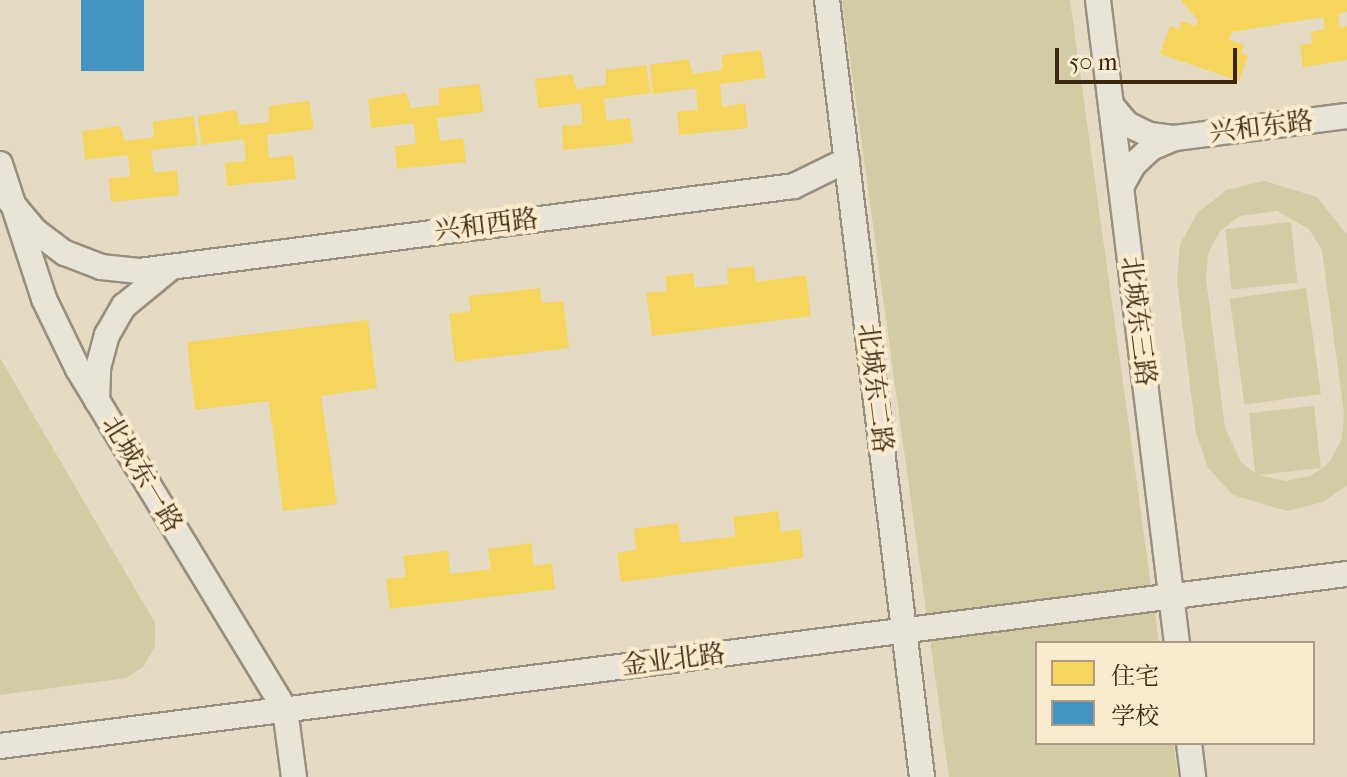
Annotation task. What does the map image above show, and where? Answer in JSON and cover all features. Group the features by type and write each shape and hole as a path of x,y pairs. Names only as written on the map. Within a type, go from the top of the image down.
{"street":[{"name":"北城东二路","path":"827,0 922,777"},
{"name":"北城东三路","path":"1098,0 1177,641"},
{"path":"1111,105 1139,130 1175,138"},
{"name":"兴和东路","path":"1175,138 1347,116"},
{"path":"1121,187 1142,156 1175,138"},
{"path":"794,186 847,160"},
{"name":"北城东一路","path":"0,164 44,299 97,401 285,709 294,777"},
{"path":"794,186 830,192 853,211"},
{"name":"兴和西路","path":"10,201 34,230 65,253 101,267 139,271 794,186"},
{"path":"97,401 98,368 113,325 148,282 177,264"},
{"name":"金业北路","path":"0,746 1347,574"},
{"path":"1189,745 1193,777"}],"shaded area":[{"path":"842,0 1070,0 1159,641 1035,641 1035,745 1173,745 1178,777 949,777"},
{"path":"1264,181 1317,197 1347,235 1347,485 1323,502 1287,511 1233,495 1208,468 1196,433 1177,281 1180,244 1198,212 1227,190","holes":["1277,211 1309,229 1322,250 1344,413 1342,439 1330,461 1321,469 1310,476 1286,481 1259,475 1321,468 1314,406 1249,413 1255,473 1241,462 1225,428 1206,279 1208,253 1220,231 1240,216"]},
{"path":"1291,222 1297,283 1232,290 1225,229"},
{"path":"1306,288 1321,394 1245,405 1230,299"},
{"path":"0,358 155,623 155,646 144,666 126,678 0,695"}],"building: 住宅":[{"path":"1181,0 1347,0 1347,11 1338,15 1340,28 1347,26 1347,60 1303,67 1300,45 1313,43 1311,32 1325,29 1323,17 1232,32 1229,40 1244,45 1241,53 1248,56 1239,81 1160,54 1170,26 1179,29 1181,21 1196,26 1198,20"},
{"path":"761,50 766,78 720,84 722,107 745,103 748,128 679,135 677,112 698,110 696,88 653,94 650,65 688,59 693,74 722,70 722,55"},
{"path":"646,65 651,93 604,99 607,121 630,118 633,143 563,150 562,126 583,125 581,103 538,108 535,79 572,74 577,89 606,85 606,70"},
{"path":"479,84 484,112 437,118 440,141 463,138 466,162 397,169 395,146 416,144 414,123 371,128 368,99 406,93 411,108 439,105 439,89"},
{"path":"309,101 314,129 267,135 269,158 293,155 296,179 227,186 225,163 246,161 244,139 201,145 198,116 236,110 240,125 269,122 269,106"},
{"path":"193,116 198,145 151,150 154,173 177,170 179,195 111,202 109,178 130,177 128,155 85,160 82,131 120,126 125,141 154,137 153,122"},
{"path":"754,266 756,282 806,275 811,316 652,336 646,293 667,291 665,276 693,273 695,288 728,284 727,269"},
{"path":"540,288 542,303 563,301 569,348 455,362 449,314 471,311 469,296"},
{"path":"368,320 377,388 321,396 337,504 283,511 269,401 195,410 187,342"},
{"path":"778,511 781,532 800,529 804,558 621,582 617,553 636,550 634,529 678,523 681,543 736,536 733,517"},
{"path":"531,543 534,566 552,563 555,589 390,609 386,579 406,577 403,556 448,551 450,574 491,569 488,549"}],"building: 学校":[{"path":"81,0 144,0 144,71 81,71"}]}
